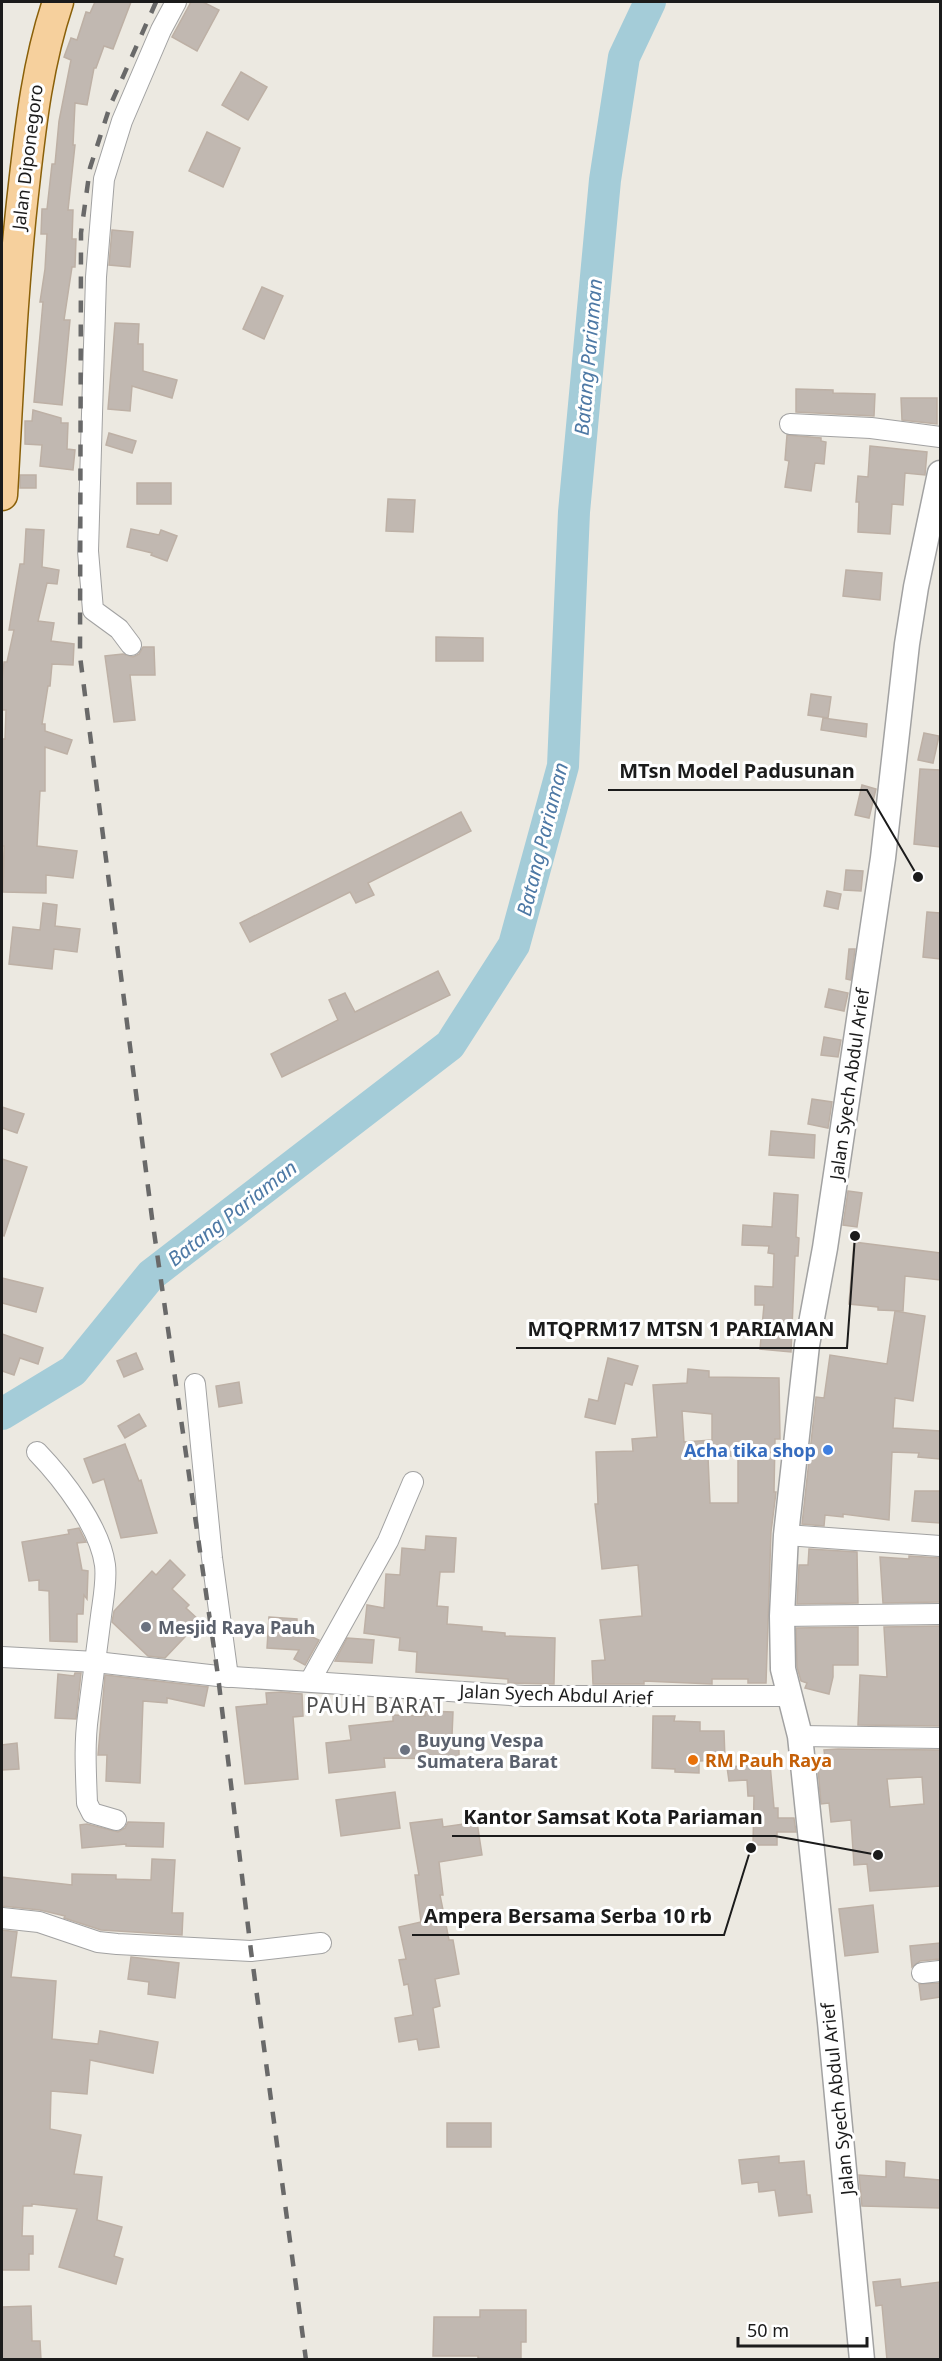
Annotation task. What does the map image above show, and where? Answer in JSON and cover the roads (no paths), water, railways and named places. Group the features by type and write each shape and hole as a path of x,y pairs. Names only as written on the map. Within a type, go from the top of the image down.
{"main road":[{"name":"Jalan Diponegoro","path":"2,495 9,238 37,77 58,2"}],"street":[{"path":"131,645 119,629 93,610 88,550 96,277 100,217 108,159 149,57 176,2"},
{"path":"790,423 871,428 940,437"},
{"name":"Jalan Syech Abdul Arief","path":"862,2360 800,1736 783,1669 782,1616 786,1535 807,1345 825,1248 881,870 907,644 916,587 940,473"},
{"path":"195,1384 212,1558 228,1677"},
{"path":"37,1452 56,1472 74,1497 93,1532 103,1557 105,1572 86,1736 87,1803 92,1813 116,1820"},
{"path":"310,1681 388,1541 413,1482"},
{"path":"786,1535 940,1546"},
{"path":"782,1616 940,1614"},
{"name":"Jalan Syech Abdul Arief","path":"2,1657 96,1662 228,1677 524,1696 788,1696"},
{"path":"800,1736 940,1738"},
{"path":"2,1918 39,1922 98,1942 117,1944 250,1951 321,1943"}],"waterway":[{"name":"Batang Pariaman","path":"2,1414 73,1371 151,1275 450,1045 514,945 563,766 574,512 605,180 624,57 650,2"}],"railway":[{"path":"156,2 110,106 90,168 81,233 80,656 152,1218 218,1676 251,1951 306,2360"}],"place":[{"name":"MTsn Model Padusunan","path":"918,877"},
{"name":"MTQPRM17 MTSN 1 PARIAMAN","path":"855,1236"},
{"name":"Acha tika shop","path":"828,1450"},
{"name":"Mesjid Raya Pauh","path":"146,1627"},
{"name":"Buyung Vespa Sumatera Barat","path":"405,1750"},
{"name":"RM Pauh Raya","path":"693,1760"},
{"name":"Ampera Bersama Serba 10 rb","path":"751,1848"},
{"name":"Kantor Samsat Kota Pariaman","path":"878,1855"}],"district":[{"name":"PAUH BARAT","path":"376,1705"}]}
